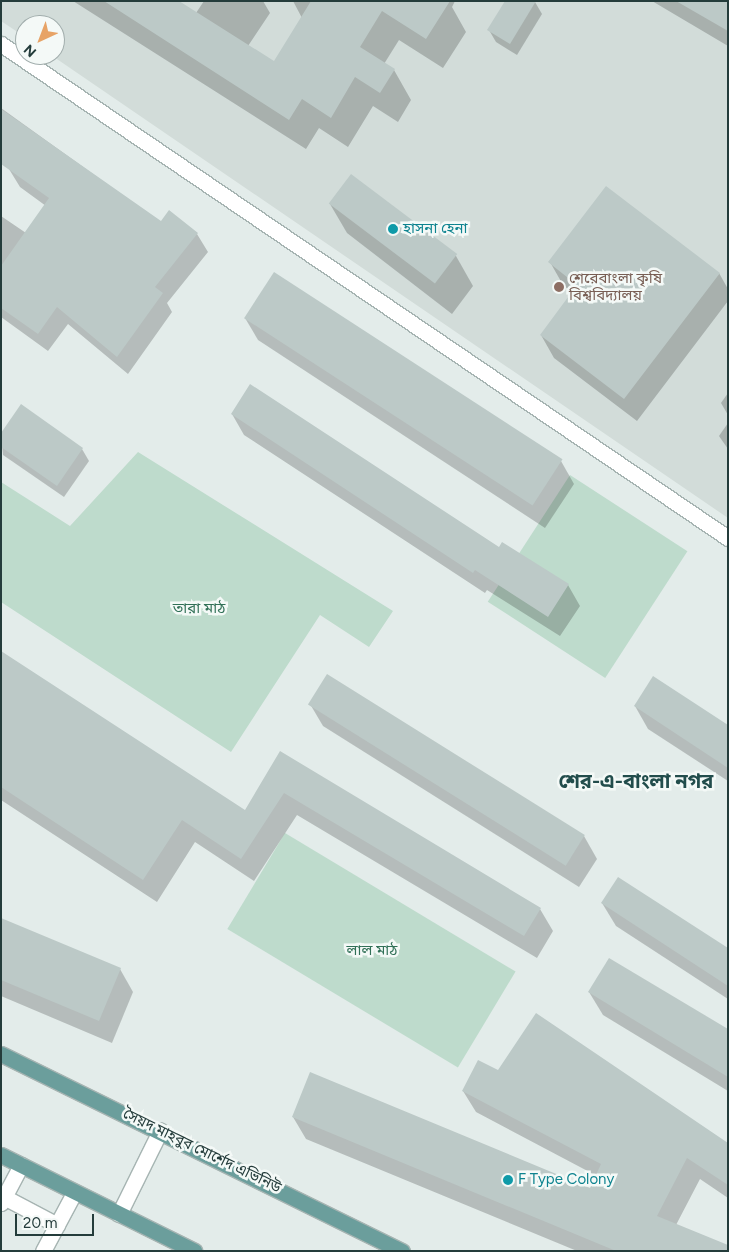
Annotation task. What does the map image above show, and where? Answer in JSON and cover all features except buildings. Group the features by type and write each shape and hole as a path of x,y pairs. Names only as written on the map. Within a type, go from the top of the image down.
{"main road":[{"name":"সৈয়দ মাহবুব মোর্শেদ এভিনিউ","path":"1,1054 160,1130 402,1251"},
{"path":"1,1155 74,1193 194,1251"}],"street":[{"path":"1,44 728,538"},
{"path":"119,1214 160,1130"},
{"path":"21,1165 3,1200 57,1225"},
{"path":"43,1251 74,1193"}],"shaded area":[{"name":"শেরেবাংলা কৃষি বিশ্ববিদ্যালয়","path":"1,1 728,1 728,518 65,65 65,15 15,15 15,30 1,21"}],"green space":[{"name":"তারা মাঠ","path":"138,452 393,611 369,647 320,615 231,752 1,602 1,482 70,526"},
{"path":"570,475 687,551 605,678 488,602"},
{"name":"লাল মাঠ","path":"285,833 516,972 458,1068 227,929"}],"place":[{"name":"হাসনা হেনা","path":"393,229"},
{"name":"শেরেবাংলা কৃষি বিশ্ববিদ্যালয়","path":"559,287"},
{"name":"F Type Colony","path":"508,1180"}],"district":[{"name":"শের-এ-বাংলা নগর","path":"636,781"}]}
